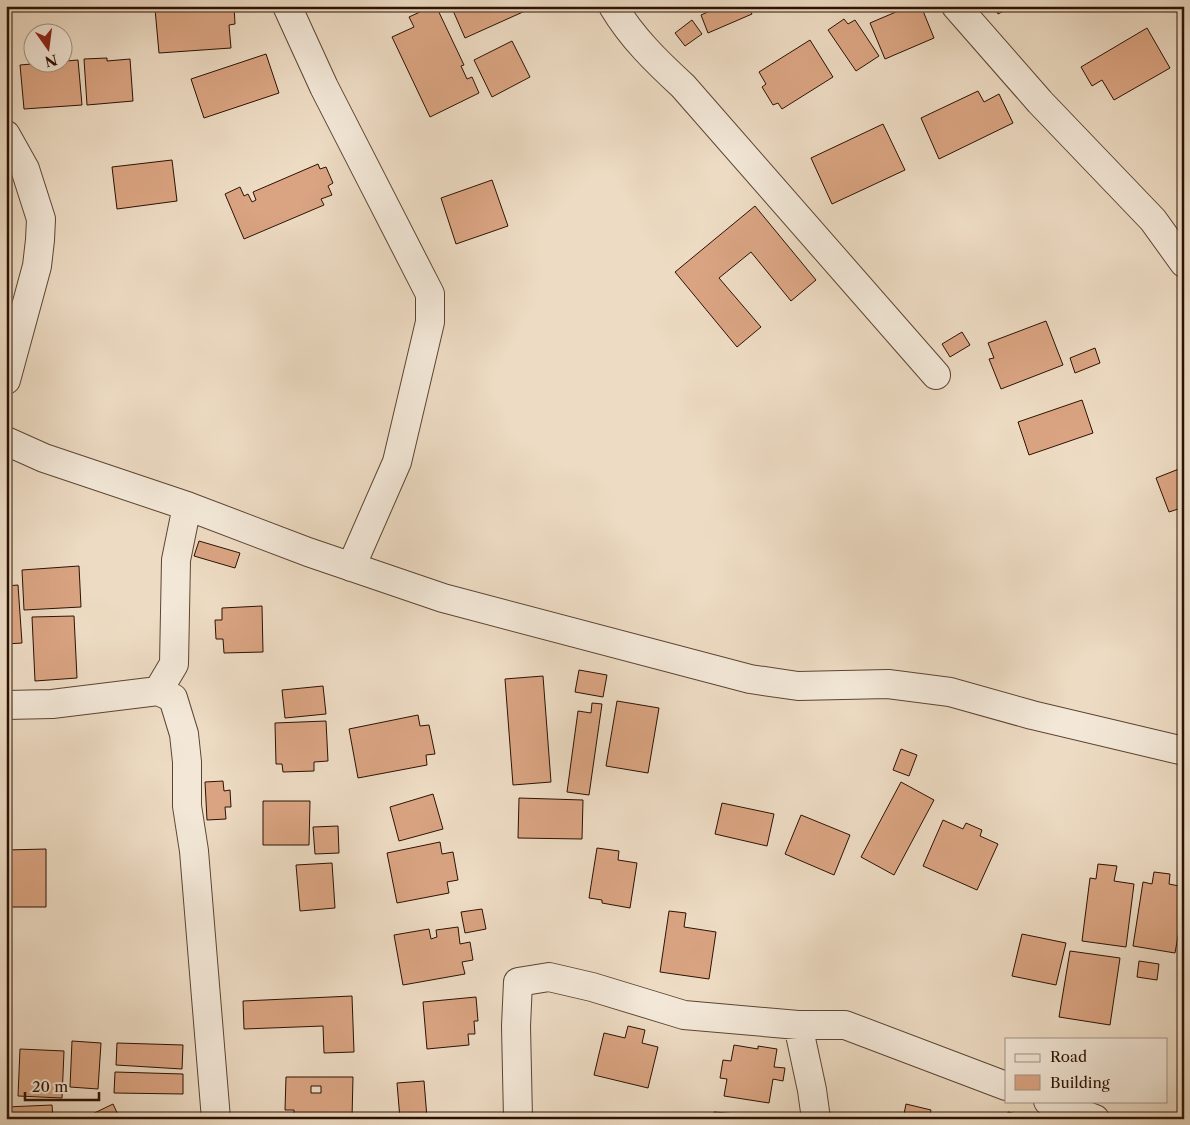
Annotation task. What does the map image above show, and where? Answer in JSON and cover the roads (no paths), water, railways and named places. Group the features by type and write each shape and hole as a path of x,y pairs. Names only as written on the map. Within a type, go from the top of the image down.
{"street":[{"path":"287,6 324,87 430,294 430,322 397,462 351,567"},
{"path":"613,6 644,49 683,86 936,375"},
{"path":"956,6 1040,102 1153,220 1184,263"},
{"path":"6,135 25,169 41,219 37,266 6,380"},
{"path":"6,441 44,458 188,506 351,567 442,598 750,679 798,686 888,684 950,692 1032,715 1184,751"},
{"path":"158,691 174,664 176,560 188,506"},
{"path":"6,705 52,704 158,691 173,698 184,734 187,762 187,806 194,851 216,1119"},
{"path":"518,1119 518,982 550,977 592,987 684,1014 798,1024 845,1025 1005,1086"},
{"path":"798,1024 816,1119"},
{"path":"1051,1102 1095,1119"}]}
